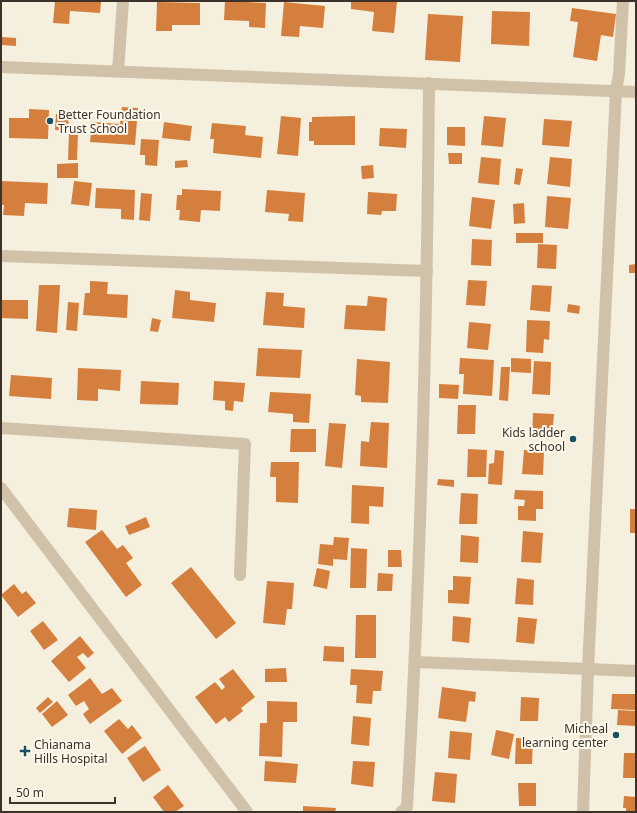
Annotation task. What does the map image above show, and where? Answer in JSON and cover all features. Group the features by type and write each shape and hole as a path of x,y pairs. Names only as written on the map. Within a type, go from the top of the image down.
{"street":[{"path":"118,71 123,1"},
{"path":"583,812 588,669 616,91 619,74 623,1"},
{"path":"1,67 636,92"},
{"path":"401,812 407,807 416,662 427,271 429,83"},
{"path":"1,256 427,271"},
{"path":"1,428 245,444 240,575"},
{"path":"1,488 247,812"},
{"path":"416,662 636,671"}],"building":[{"path":"55,1 101,1 100,13 70,11 69,24 53,23"},
{"path":"225,1 266,3 265,28 249,27 249,21 224,20"},
{"path":"351,1 397,1 394,33 372,31 374,12 351,9"},
{"path":"157,2 200,3 200,25 172,25 172,31 156,31"},
{"path":"284,2 325,6 323,28 300,26 299,37 281,36"},
{"path":"572,8 616,14 613,37 601,35 597,61 573,57 578,22 570,21"},
{"path":"492,11 530,12 529,46 491,44"},
{"path":"428,14 463,16 460,62 425,60"},
{"path":"1,37 16,38 16,46 1,45"},
{"path":"122,107 138,108 135,145 90,142 92,122 120,124"},
{"path":"29,109 49,110 48,139 9,138 9,118 29,118"},
{"path":"56,114 69,115 68,131 55,130"},
{"path":"281,116 301,118 298,156 277,154"},
{"path":"355,116 355,145 314,145 314,141 309,141 309,122 312,122 312,117"},
{"path":"484,116 506,118 503,147 481,145"},
{"path":"544,119 572,121 569,147 542,145"},
{"path":"164,122 192,126 190,141 162,138"},
{"path":"212,123 246,126 245,135 263,137 261,158 213,153 214,139 210,139"},
{"path":"447,127 465,127 465,146 447,145"},
{"path":"380,128 407,129 406,148 379,146"},
{"path":"69,132 78,132 77,160 68,160"},
{"path":"141,139 159,140 157,166 145,165 145,155 140,155"},
{"path":"448,153 462,153 462,164 449,164"},
{"path":"481,157 501,159 499,185 478,183"},
{"path":"550,157 572,159 570,187 547,184"},
{"path":"187,160 188,167 175,168 175,161"},
{"path":"78,163 78,178 57,178 57,164"},
{"path":"373,165 374,178 362,179 361,166"},
{"path":"516,168 523,169 520,185 514,184"},
{"path":"1,181 48,183 47,204 25,203 24,216 3,215 4,205 1,205"},
{"path":"74,181 92,183 89,206 71,204"},
{"path":"96,188 135,190 134,220 121,219 121,209 95,208"},
{"path":"182,189 221,191 220,211 201,210 200,222 179,220 180,210 176,210 177,195 182,195"},
{"path":"267,190 305,193 303,222 288,221 289,214 265,212"},
{"path":"368,192 397,194 396,211 382,211 381,215 367,214"},
{"path":"141,193 152,194 150,221 139,220"},
{"path":"547,196 571,198 568,229 545,227"},
{"path":"472,197 495,200 491,229 469,226"},
{"path":"524,203 525,223 514,224 513,204"},
{"path":"516,233 543,233 543,243 516,243"},
{"path":"472,239 492,240 491,266 471,265"},
{"path":"538,244 557,245 556,269 537,268"},
{"path":"636,264 636,273 629,273 629,265"},
{"path":"468,280 487,281 485,306 466,305"},
{"path":"90,281 108,282 107,294 128,295 127,318 83,315 85,293 90,293"},
{"path":"39,285 60,285 57,333 36,331"},
{"path":"532,285 552,286 550,312 530,310"},
{"path":"175,290 190,292 190,300 216,303 214,322 172,318"},
{"path":"266,292 284,293 283,306 305,308 304,328 263,325"},
{"path":"368,296 387,298 385,331 344,329 346,305 367,306"},
{"path":"1,300 28,300 28,319 1,318"},
{"path":"68,302 79,303 77,331 66,330"},
{"path":"568,304 580,306 579,314 567,312"},
{"path":"152,318 161,320 158,332 150,331"},
{"path":"527,320 550,321 549,340 544,339 543,353 526,352"},
{"path":"469,322 491,324 488,350 467,348"},
{"path":"258,348 302,350 300,378 256,376"},
{"path":"460,358 494,360 492,396 463,394 464,374 459,374"},
{"path":"511,358 531,359 531,373 511,372"},
{"path":"357,359 390,362 388,403 361,402 361,396 355,395"},
{"path":"534,361 551,362 550,395 532,394"},
{"path":"501,367 510,367 508,401 499,400"},
{"path":"78,368 121,370 120,391 98,389 98,401 77,400"},
{"path":"11,375 52,378 51,399 9,396"},
{"path":"141,381 179,383 178,405 140,404"},
{"path":"214,381 245,383 243,402 234,401 233,411 225,410 225,401 213,400"},
{"path":"439,384 459,385 458,399 439,398"},
{"path":"270,392 311,394 309,423 293,422 293,414 268,412"},
{"path":"458,405 476,405 475,434 457,434"},
{"path":"533,413 554,414 552,439 532,438"},
{"path":"371,422 389,423 387,468 360,466 361,441 369,442"},
{"path":"329,423 346,424 342,468 325,466"},
{"path":"291,429 316,429 316,452 290,452"},
{"path":"468,449 487,450 486,477 467,477"},
{"path":"495,450 504,451 502,485 488,484 489,464 494,463"},
{"path":"524,450 544,451 543,475 522,474"},
{"path":"271,462 299,462 298,503 276,502 276,477 270,477"},
{"path":"438,479 454,480 454,487 437,485"},
{"path":"352,485 384,487 383,507 369,506 369,524 351,523"},
{"path":"515,490 543,491 543,509 536,509 536,521 518,520 518,506 524,506 525,500 514,499"},
{"path":"461,493 478,494 477,524 459,524"},
{"path":"69,508 97,510 96,530 67,527"},
{"path":"630,509 636,509 636,533 630,533"},
{"path":"146,517 150,527 129,535 125,526"},
{"path":"102,530 117,549 123,545 133,558 126,563 142,585 126,597 85,542"},
{"path":"523,531 543,533 541,563 521,562"},
{"path":"461,535 479,537 478,563 460,562"},
{"path":"334,537 349,538 347,560 333,559 333,566 318,564 320,544 333,545"},
{"path":"351,548 367,549 366,588 350,588"},
{"path":"388,550 401,550 402,567 388,567"},
{"path":"191,567 236,623 216,639 171,583"},
{"path":"317,568 330,571 327,589 313,586"},
{"path":"378,573 393,574 392,591 377,591"},
{"path":"453,576 471,577 469,604 448,603 448,590 453,590"},
{"path":"517,578 534,580 533,605 515,604"},
{"path":"267,581 294,583 292,609 287,609 285,625 263,623"},
{"path":"14,584 22,594 26,591 36,603 18,617 1,595"},
{"path":"356,615 376,615 376,658 355,658"},
{"path":"453,616 471,618 469,643 452,641"},
{"path":"518,617 537,619 534,644 516,642"},
{"path":"43,621 58,640 44,650 30,631"},
{"path":"80,636 94,653 88,658 83,653 77,657 86,668 69,682 51,661"},
{"path":"324,646 344,647 344,662 323,661"},
{"path":"286,668 287,682 265,682 265,669"},
{"path":"233,669 255,697 241,708 243,711 229,722 225,717 216,724 195,697 215,682 222,690 225,687 219,679"},
{"path":"351,669 383,671 381,691 373,691 372,704 356,703 357,685 350,685"},
{"path":"90,678 102,694 112,688 122,701 90,724 83,714 89,709 84,701 76,706 68,695"},
{"path":"442,687 476,692 475,702 469,701 466,722 438,718"},
{"path":"612,694 636,694 636,710 611,709"},
{"path":"48,697 53,702 40,713 36,708"},
{"path":"521,697 539,698 538,721 520,721"},
{"path":"57,701 68,715 52,727 42,714"},
{"path":"267,701 297,702 297,722 283,722 282,757 259,756 260,723 267,723"},
{"path":"618,710 636,711 636,726 617,725"},
{"path":"353,716 371,718 369,746 351,744"},
{"path":"119,719 128,729 132,725 142,738 122,754 104,731"},
{"path":"496,730 514,734 509,759 491,755"},
{"path":"450,731 472,733 470,760 448,758"},
{"path":"516,738 533,739 532,764 515,764"},
{"path":"145,746 161,770 143,782 127,758"},
{"path":"624,753 636,753 636,778 623,778"},
{"path":"265,761 298,764 296,783 264,781"},
{"path":"353,761 375,762 373,787 351,784"},
{"path":"435,772 457,774 455,803 432,801"},
{"path":"518,783 536,783 536,806 519,806"},
{"path":"168,785 184,806 175,812 164,812 153,797"},
{"path":"624,796 636,797 636,812 626,812 626,808 623,808"},
{"path":"303,806 336,808 335,812 303,812"}],"place":[{"name":"Better Foundation Trust School","path":"50,121"},
{"name":"Kids ladder school","path":"573,439"},
{"name":"Micheal learning center","path":"616,735"},
{"name":"Chianama Hills Hospital","path":"25,751"}]}
